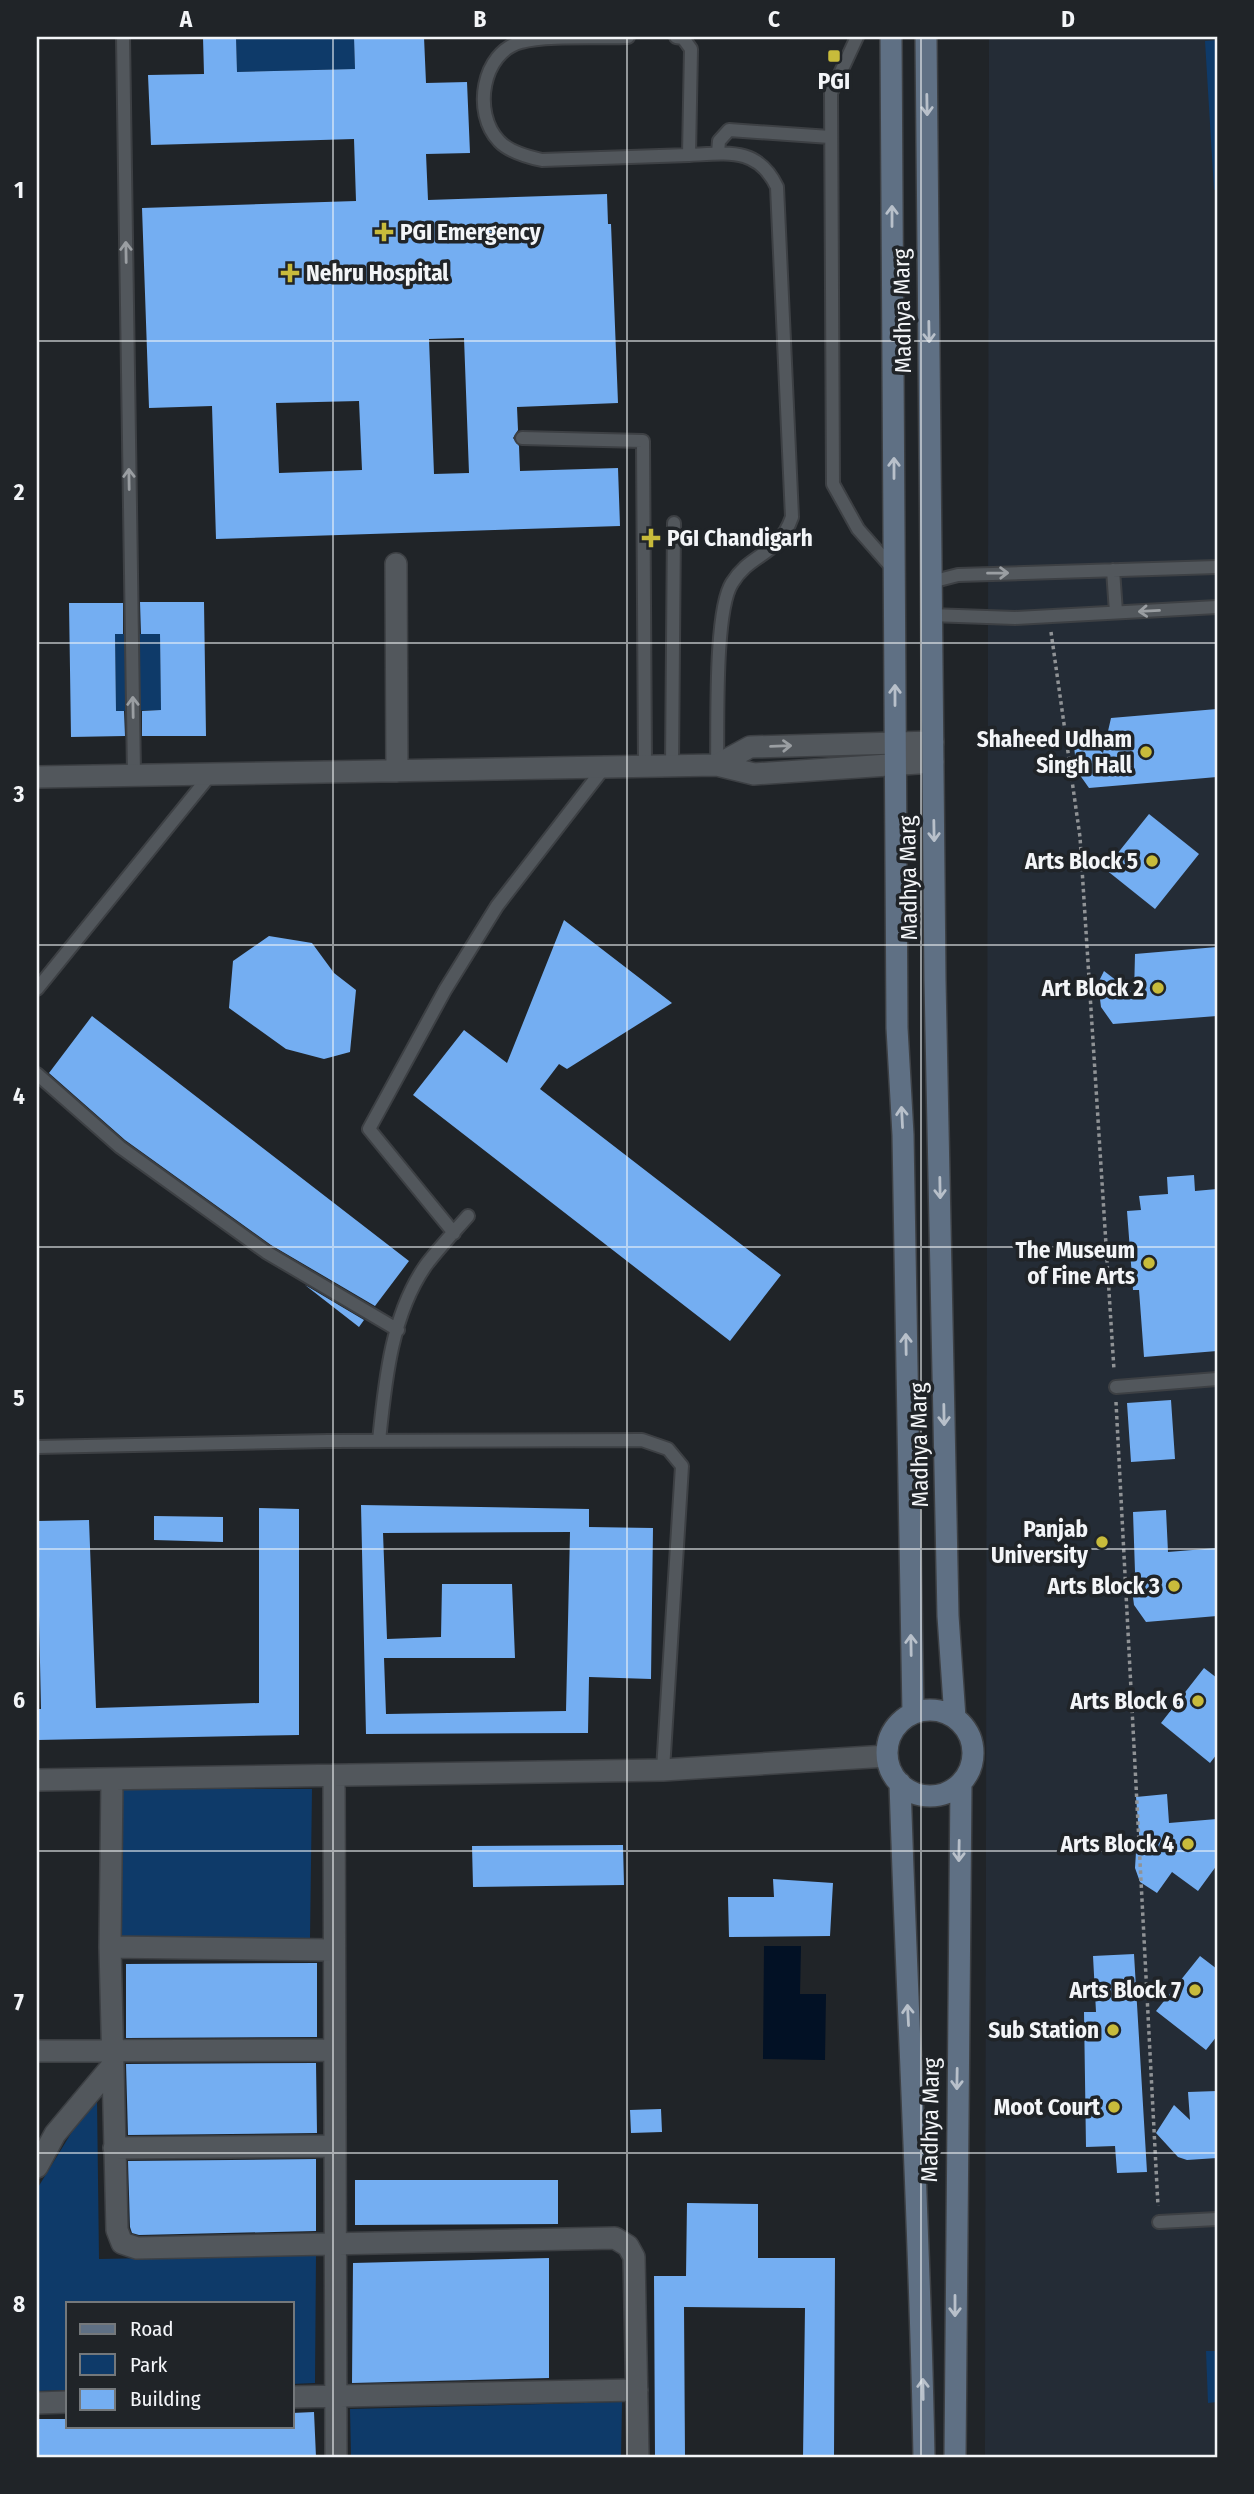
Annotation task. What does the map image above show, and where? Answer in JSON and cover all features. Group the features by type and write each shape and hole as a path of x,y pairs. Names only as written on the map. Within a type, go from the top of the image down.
{"main road":[{"name":"Madhya Marg","path":"891,37 897,1028 903,1135 913,1713"},
{"name":"Madhya Marg","path":"926,37 930,615 948,1602 955,1718"},
{"path":"942,1711 966,1728 972,1742 973,1757 969,1771 961,1783 937,1795 924,1795 900,1783 891,1771 887,1756 894,1729 913,1713 942,1711"},
{"path":"900,1783 905,1965 920,2226 925,2457"},
{"name":"Madhya Marg","path":"955,2457 961,1783"}],"street":[{"path":"396,564 397,771"},
{"path":"37,777 717,765 754,774 895,753 933,752"},
{"path":"37,1780 663,1770 887,1756"},
{"path":"334,1775 332,1951 337,2457"},
{"path":"112,1780 112,2058 117,2230 122,2244 137,2248 615,2238 628,2246 634,2258 638,2457"},
{"path":"110,1947 332,1951"},
{"path":"37,2051 112,2058 333,2050"},
{"path":"37,2166 55,2134 112,2058"},
{"path":"114,2148 334,2146"},
{"path":"294,2397 637,2390"},
{"path":"37,2403 66,2402"}],"lane":[{"path":"122,37 134,775"},
{"path":"628,37 521,42 502,51 489,69 484,91 487,120 499,141 522,155 542,160 740,154 753,159 769,171 777,187 792,517 785,536 771,551 748,564 731,584 722,610 717,765"},
{"path":"676,37 683,38 691,49 690,155"},
{"path":"857,37 831,93 833,484 858,529 894,570"},
{"path":"718,153 719,141 729,130 830,137"},
{"path":"522,438 643,441 645,767"},
{"path":"673,767 674,523"},
{"path":"931,582 958,575 1217,566"},
{"path":"1113,570 1116,612"},
{"path":"930,615 1048,616 1217,607"},
{"path":"454,1233 369,1129 445,990 497,906 603,769"},
{"path":"37,989 211,774"},
{"path":"37,1074 120,1147 266,1252 398,1330"},
{"path":"379,1441 398,1330 407,1302 426,1266 468,1216"},
{"path":"1115,1387 1217,1379"},
{"path":"37,1447 642,1440 668,1449 682,1466 663,1770"},
{"path":"1159,2221 1217,2219"}],"path":[{"path":"1048,616 1080,837 1115,1387 1159,2221"}],"shaded area":[{"name":"Panjab University","path":"989,37 1217,37 1217,2457 985,2457"},
{"path":"764,1946 801,1946 800,1994 826,1994 825,2060 763,2059"}],"green space":[{"path":"236,37 354,37 355,69 237,72"},
{"path":"1217,40 1217,189 1214,190 1205,41"},
{"path":"115,634 160,634 161,710 116,711"},
{"path":"123,1789 312,1789 310,1939 121,1937"},
{"path":"97,2100 99,2259 316,2255 315,2383 294,2384 294,2302 66,2302 66,2390 37,2391 37,2189 81,2117"},
{"path":"1206,2351 1217,2351 1217,2402 1208,2403"},
{"path":"622,2402 621,2457 351,2457 350,2409"}],"building":[{"name":"Nehru Hospital","path":"203,37 236,37 237,72 355,69 354,37 424,37 426,83 467,82 470,153 426,154 428,200 607,194 608,224 611,224 618,403 517,407 518,430 513,438 519,446 520,471 618,468 620,526 216,539 212,406 149,408 142,208 356,201 354,139 151,145 148,75 204,74","holes":["464,338 469,473 434,474 429,339","359,401 362,470 279,473 276,403"]},
{"path":"140,602 204,602 206,736 142,736 142,711 161,710 160,634 141,634"},
{"path":"69,603 123,603 123,634 115,634 116,711 124,711 125,736 71,737"},
{"name":"Shaheed Udham Singh Hall","path":"1217,709 1217,777 1089,788 1077,771 1074,747 1081,735 1103,753 1111,718"},
{"name":"Arts Block 5","path":"1149,814 1199,854 1155,909 1105,869"},
{"path":"564,920 672,1003 567,1069 559,1064 540,1089 781,1275 730,1341 413,1095 464,1030 507,1063"},
{"path":"269,936 312,943 334,973 356,990 350,1052 324,1059 286,1049 229,1008 233,961"},
{"name":"Art Block 2","path":"1217,947 1217,1016 1113,1024 1101,1007 1098,983 1104,971 1134,994 1135,954"},
{"path":"92,1016 409,1261 375,1306 271,1245 125,1140 49,1073"},
{"name":"The Museum of Fine Arts","path":"1194,1175 1195,1191 1217,1189 1217,1351 1144,1357 1139,1290 1133,1290 1127,1211 1141,1210 1139,1196 1168,1194 1167,1177"},
{"path":"305,1285 364,1320 359,1327"},
{"path":"1171,1400 1175,1459 1131,1462 1127,1403"},
{"path":"361,1505 589,1509 589,1527 653,1528 651,1679 589,1677 588,1733 366,1734","holes":["570,1532 566,1711 386,1714 384,1658 515,1658 512,1584 442,1584 441,1637 387,1639 383,1533"]},
{"path":"259,1508 299,1509 299,1735 37,1740 37,1709 41,1709 37,1521 89,1520 96,1708 259,1703"},
{"name":"Arts Block 3","path":"1166,1510 1168,1552 1217,1548 1217,1616 1146,1622 1134,1605 1131,1581 1135,1572 1133,1512"},
{"path":"154,1516 223,1517 223,1542 154,1540"},
{"name":"Arts Block 6","path":"1204,1668 1217,1678 1217,1754 1210,1763 1161,1723"},
{"name":"Arts Block 4","path":"1167,1794 1169,1823 1217,1819 1217,1865 1198,1891 1172,1872 1157,1893 1140,1882 1135,1868 1136,1852 1140,1846 1136,1797"},
{"path":"623,1845 624,1885 473,1887 472,1846"},
{"path":"773,1879 833,1883 830,1936 729,1937 728,1897 774,1897"},
{"path":"1134,1954 1147,2172 1117,2173 1115,2146 1086,2147 1084,2012 1096,2012 1093,1956"},
{"name":"Arts Block 7","path":"1200,1956 1217,1969 1217,2036 1206,2050 1156,2011"},
{"path":"317,1963 317,2037 126,2038 126,1964"},
{"path":"316,2063 317,2133 128,2135 126,2064"},
{"path":"1217,2091 1217,2158 1187,2160 1178,2157 1156,2133 1174,2105 1190,2120 1188,2092"},
{"path":"661,2109 662,2132 631,2133 630,2110"},
{"path":"316,2159 316,2231 132,2233 128,2161"},
{"path":"355,2180 558,2180 558,2224 355,2225"},
{"path":"687,2203 758,2204 758,2258 835,2258 834,2457 803,2457 805,2308 684,2307 685,2457 655,2457 654,2276 686,2276"},
{"path":"549,2258 549,2378 352,2383 353,2263"},
{"path":"314,2412 316,2457 37,2457 37,2419 66,2419 66,2428 294,2428 294,2413"}],"place":[{"name":"PGI","path":"834,56"},
{"name":"PGI Emergency","path":"384,232"},
{"name":"Nehru Hospital","path":"290,273"},
{"name":"PGI Chandigarh","path":"651,538"},
{"name":"Shaheed Udham Singh Hall","path":"1146,752"},
{"name":"Arts Block 5","path":"1152,861"},
{"name":"Art Block 2","path":"1158,988"},
{"name":"The Museum of Fine Arts","path":"1149,1263"},
{"name":"Panjab University","path":"1102,1542"},
{"name":"Arts Block 3","path":"1174,1586"},
{"name":"Arts Block 6","path":"1198,1701"},
{"name":"Arts Block 4","path":"1188,1844"},
{"name":"Arts Block 7","path":"1195,1990"},
{"name":"Sub Station","path":"1113,2030"},
{"name":"Moot Court","path":"1114,2107"}]}
